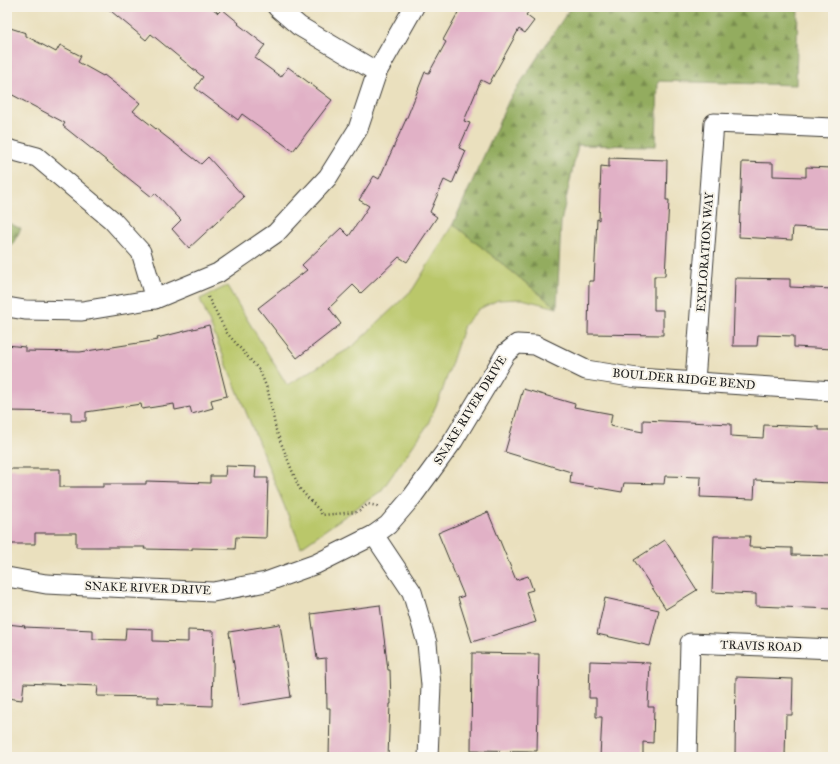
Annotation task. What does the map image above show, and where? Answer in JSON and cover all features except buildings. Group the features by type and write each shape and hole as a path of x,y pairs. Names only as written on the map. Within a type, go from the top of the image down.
{"street":[{"path":"278,7 299,26 377,72"},
{"path":"7,307 25,310 82,311 155,299 218,273 276,233 328,177 358,129 377,72 414,7"},
{"name":"EXPLORATION WAY","path":"695,381 714,123 833,128"},
{"path":"7,149 37,157 112,220 141,252 155,299"},
{"name":"BOULDER RIDGE BEND","path":"518,344 535,345 586,370 636,378 833,391"},
{"name":"SNAKE RIVER DRIVE","path":"7,577 46,584 213,592 266,582 316,564 381,530 412,497 453,441 506,352 518,344"},
{"path":"381,530 412,592 427,643 431,685 428,757"},
{"name":"TRAVIS ROAD","path":"686,757 690,643 833,649"}],"path":[{"path":"200,280 227,333 260,372 268,391 276,430 299,488 322,515 358,512 368,504 377,506 381,530"}],"green space":[{"path":"571,7 798,7 796,85 658,81 656,146 578,145 561,222 557,308 453,224 509,100"},
{"path":"7,222 21,229 7,254"},
{"path":"453,224 557,308 522,299 498,300 479,309 464,325 442,392 427,426 381,491 301,547 200,299 227,286 287,385 352,347 413,289"}]}
